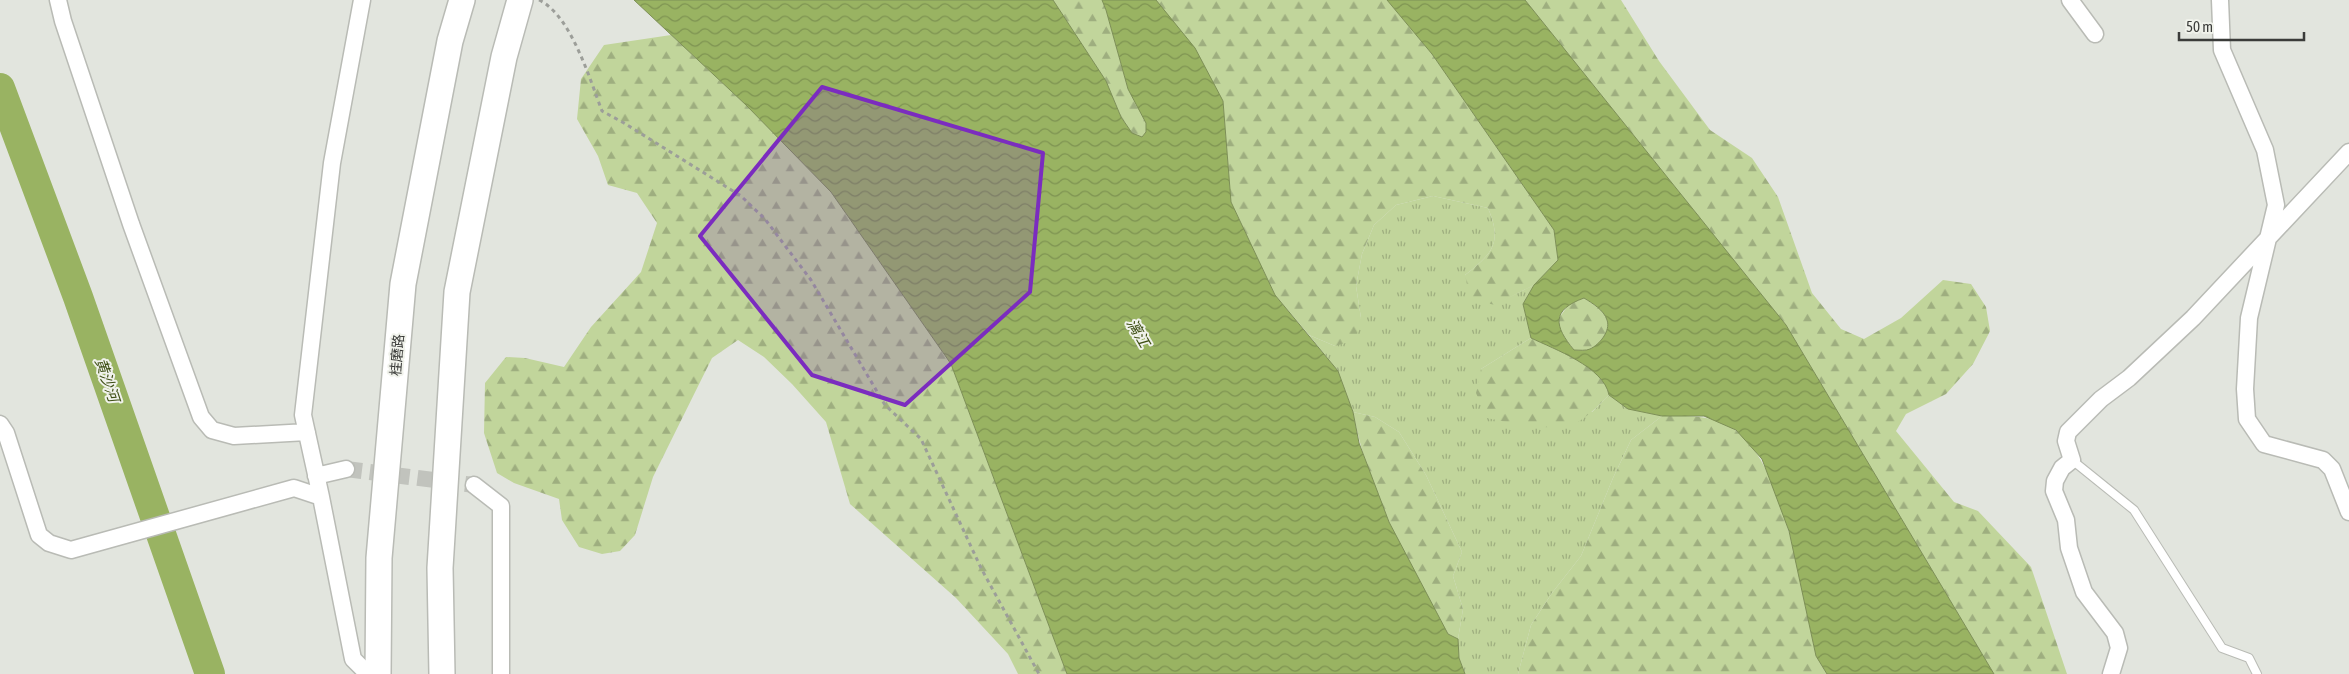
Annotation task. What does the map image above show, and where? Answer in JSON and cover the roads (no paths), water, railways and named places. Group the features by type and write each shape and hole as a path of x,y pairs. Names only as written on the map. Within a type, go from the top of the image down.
{"main road":[{"name":"桂磨路","path":"378,674 379,558 403,284 450,41 462,0"},
{"path":"442,674 440,568 457,292 504,57 520,0"}],"street":[{"path":"58,0 63,21 131,224 201,417 212,430 234,436 307,432"},
{"path":"362,0 332,163 303,415 321,497 352,659 368,674"},
{"path":"2070,0 2095,34"},
{"path":"2220,0 2222,50 2265,150 2276,205 2249,318 2245,389 2247,420 2264,444 2323,460 2332,469 2349,512"},
{"path":"2111,674 2119,648 2115,633 2084,592 2070,548 2066,520 2054,490 2055,481 2062,468 2072,460 2066,442 2068,432 2101,399 2129,378 2193,318 2349,152"},
{"path":"0,424 6,433 39,535 48,543 70,550 242,504 294,488 321,497"},
{"path":"316,476 346,469"},
{"path":"474,485 501,506 501,674"}],"lane":[{"path":"2072,460 2134,510 2222,648 2249,658 2256,674"}],"water":[{"name":"漓江","path":"634,0 1053,0 1106,81 1121,117 1132,133 1142,137 1146,132 1146,123 1128,89 1102,0 1156,0 1195,48 1223,101 1231,202 1275,295 1338,371 1353,412 1359,443 1389,522 1448,634 1458,639 1459,658 1465,674 1067,674 951,364 831,192 746,105"},
{"path":"1387,0 1525,0 1786,325 1994,674 1827,674 1816,656 1789,531 1762,459 1736,430 1704,416 1662,416 1628,409 1609,395 1605,385 1598,376 1588,368 1564,353 1531,338 1523,304 1534,285 1558,260 1554,230 1432,54","holes":["1584,298 1603,313 1608,324 1606,333 1593,347 1587,350 1574,350 1562,333 1559,320 1561,313 1566,308"]}],"waterway":[{"name":"黄沙河","path":"0,88 78,297 210,674"}],"tunnel":[{"path":"346,469 474,485"}]}
